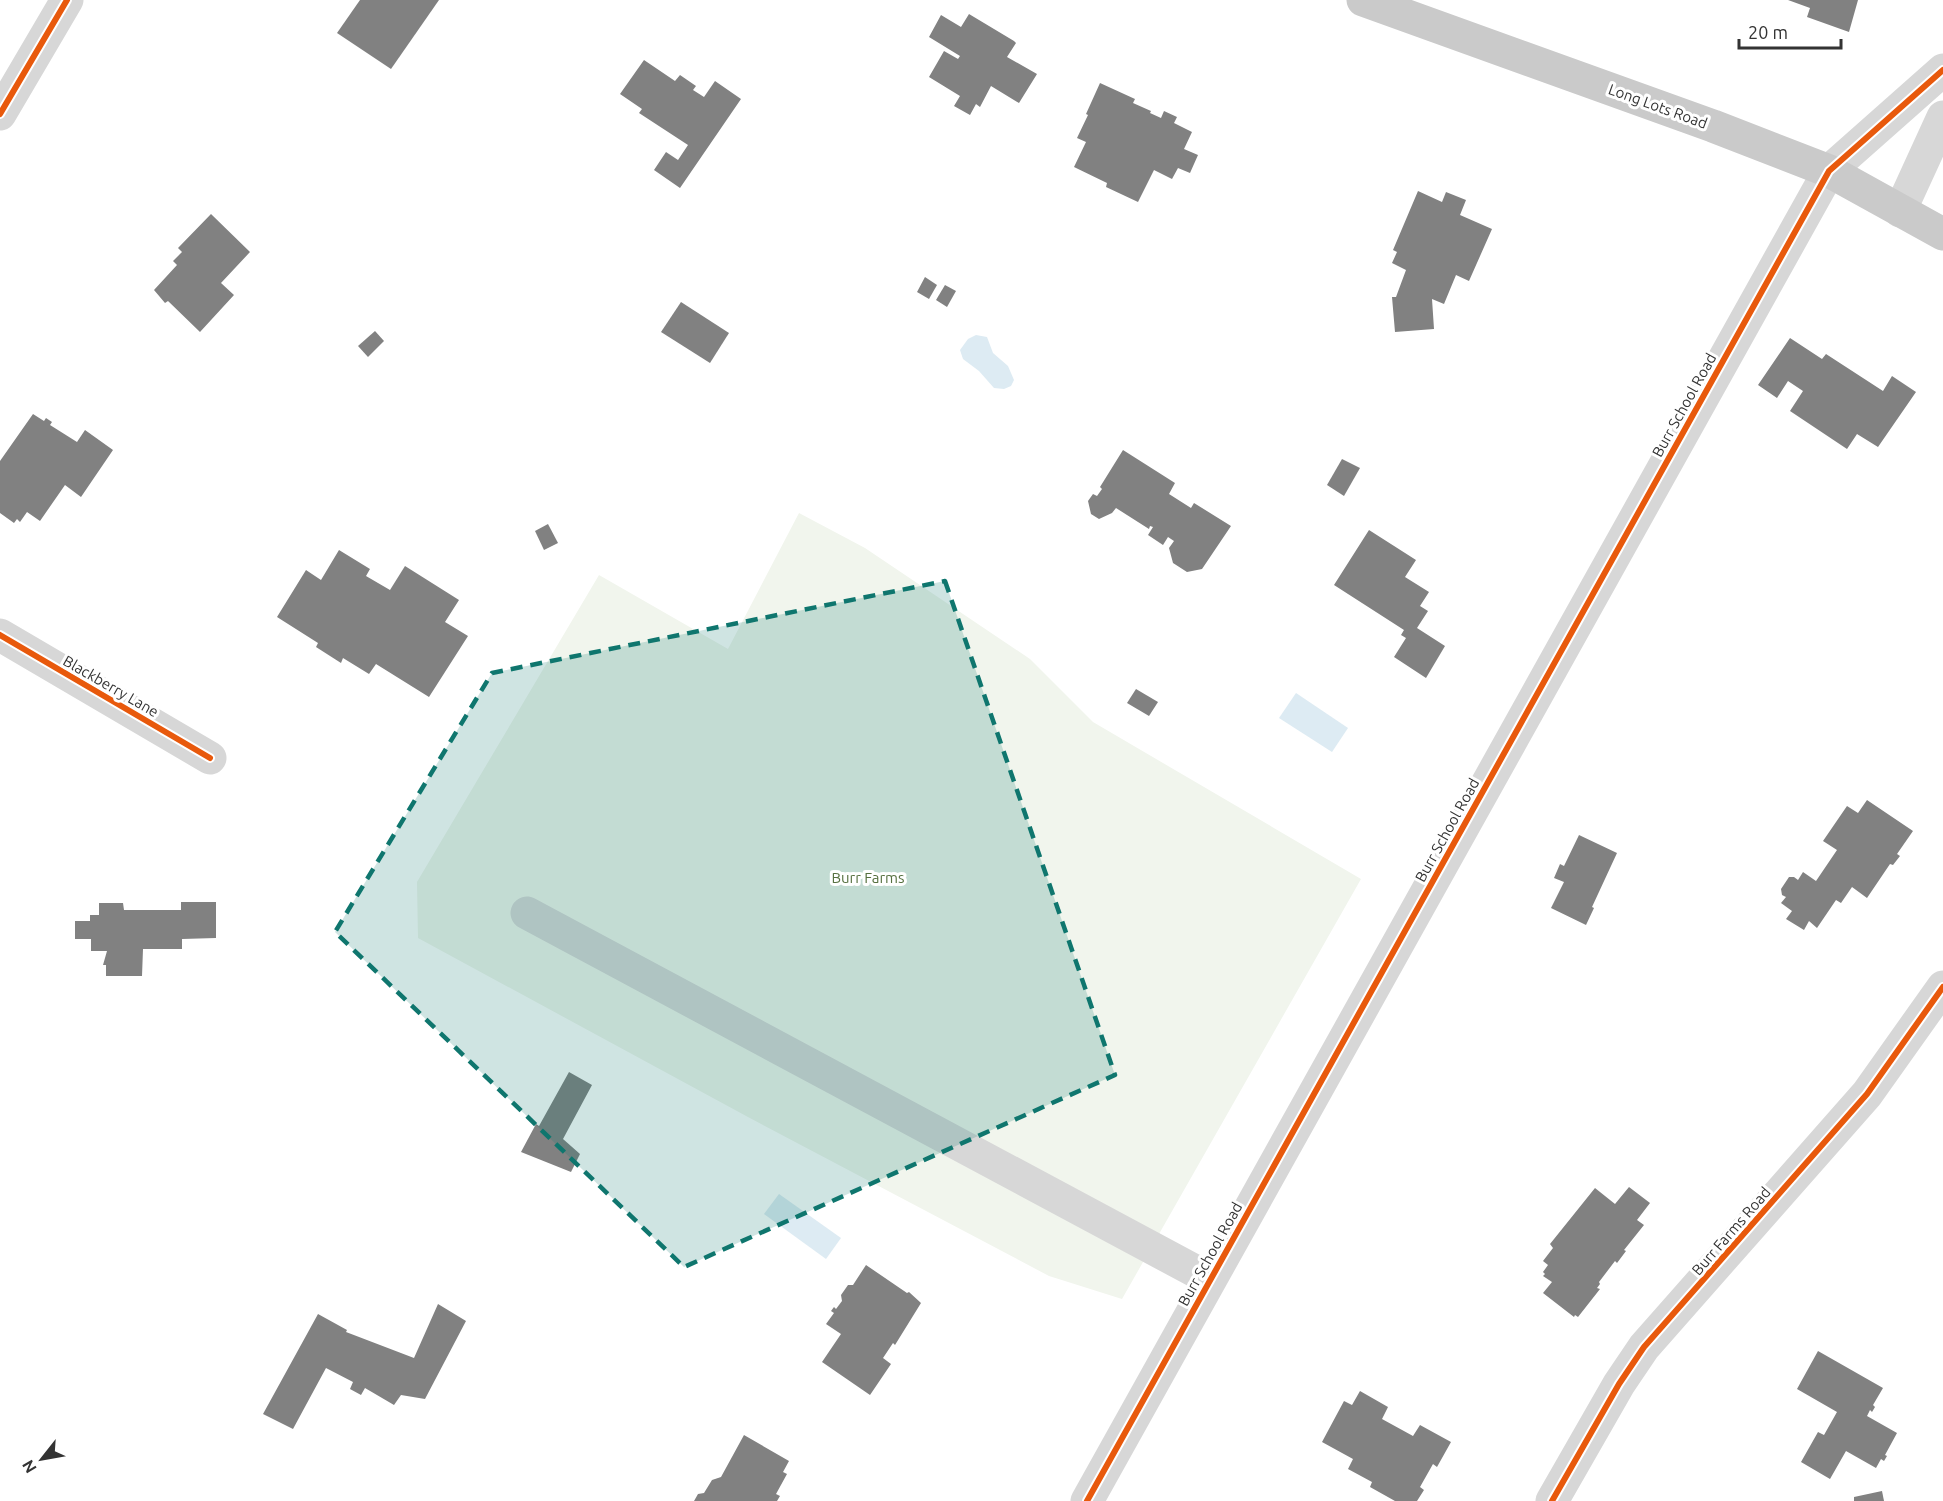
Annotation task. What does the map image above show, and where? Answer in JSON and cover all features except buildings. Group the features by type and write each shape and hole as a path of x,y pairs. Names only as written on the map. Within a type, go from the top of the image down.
{"main road":[{"name":"Long Lots Road","path":"1363,0 1713,126 1828,171 1943,234"}],"street":[{"path":"0,114 67,0"},
{"name":"Burr School Road","path":"1087,1501 1828,171 1943,70"},
{"path":"1900,211 1943,117"},
{"name":"Blackberry Lane","path":"0,635 210,758"},
{"path":"527,913 1210,1279"},
{"name":"Burr Farms Road","path":"1552,1501 1619,1384 1644,1347 1867,1094 1943,987"}],"highlighted area":[{"path":"945,581 1115,1075 684,1267 335,932 492,673"}],"green space":[{"name":"Burr Farms","path":"799,513 865,548 1030,659 1093,722 1361,879 1122,1299 1049,1276 748,1117 418,938 417,882 599,575 728,649"}],"shaded area":[{"path":"976,335 987,337 993,353 1008,366 1014,380 1011,386 1004,389 994,388 979,371 963,359 960,350 968,339"},
{"path":"1296,693 1348,728 1332,752 1279,718"},
{"path":"779,1194 841,1238 826,1259 764,1214"}],"cycle path":[{"path":"0,114 67,0"},
{"path":"1087,1501 1829,171 1943,70"},
{"path":"0,635 210,758"},
{"path":"1552,1501 1619,1384 1644,1347 1867,1094 1943,987"}]}
